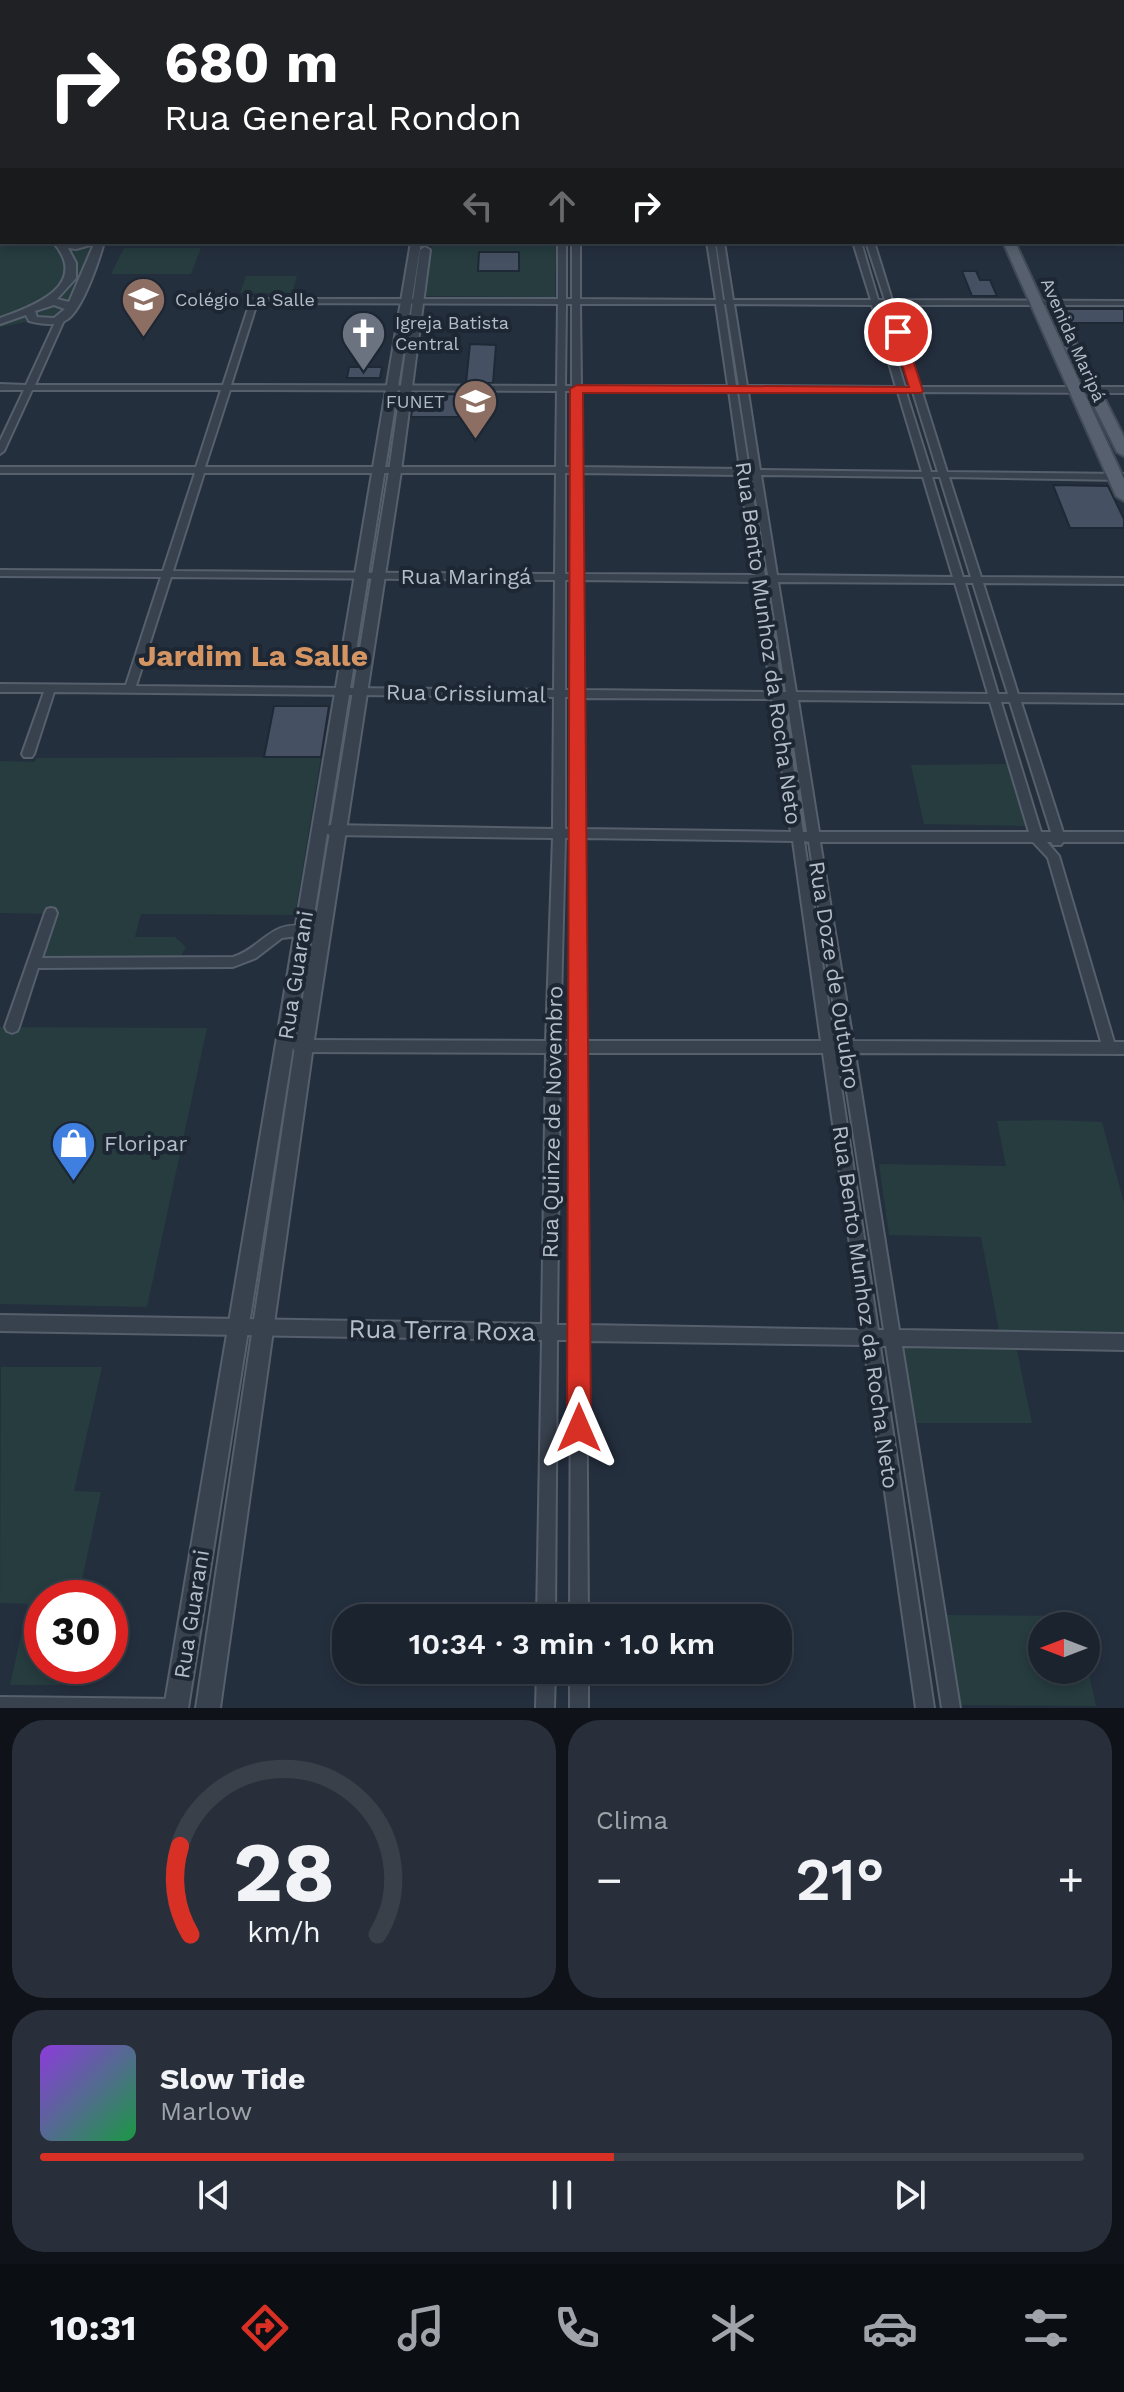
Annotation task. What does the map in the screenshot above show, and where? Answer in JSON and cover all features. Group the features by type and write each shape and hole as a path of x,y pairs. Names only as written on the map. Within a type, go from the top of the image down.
{"main road":[{"name":"Avenida Maripá","path":"1010,244 1093,390 1124,452"},
{"name":"Avenida Maripá","path":"1023,244 1076,390 1120,480"}],"street":[{"path":"0,321 30,312 63,289 72,273 72,261 58,244"},
{"path":"0,330 68,314 97,255 99,244"},
{"name":"Rua Guarani","path":"370,576 395,471 406,389 416,244"},
{"name":"Rua Guarani","path":"176,1708 238,1327 294,1046 352,692 370,576 391,389 426,244"},
{"name":"Rua Quinze de Novembro","path":"546,1604 553,1047 559,832 562,244"},
{"name":"Rua Quinze de Novembro","path":"576,244 579,1604"},
{"path":"711,244 725,303"},
{"name":"Rua Doze de Outubro","path":"720,244 725,303 766,578 785,696 814,837 951,1708"},
{"path":"294,1046 1117,1048 1053,856 1036,837 858,244"},
{"path":"871,244 1058,836 1053,856"},
{"path":"130,689 254,301 1124,303"},
{"path":"46,302 58,302 70,307"},
{"path":"30,312 31,317 41,322"},
{"path":"0,451 32,387 61,318"},
{"path":"0,387 1124,390"},
{"path":"0,470 750,471 1120,480"},
{"name":"Rua Maringá","path":"0,573 1124,581"},
{"name":"Rua Crissiumal","path":"0,688 1124,699"},
{"path":"28,754 50,689"},
{"name":"Rua Bento Munhoz da Rocha Neto","path":"785,696 797,837 925,1708"},
{"path":"327,830 797,837 1124,837"},
{"name":"Rua Guarani","path":"208,1708 264,1327 294,1046 302,931 327,830"},
{"path":"12,1027 51,913"},
{"path":"34,963 233,962 255,953 279,932 302,931"},
{"name":"Rua Terra Roxa","path":"0,1323 1124,1342"},
{"path":"545,1708 546,1684"},
{"path":"579,1684 579,1708"},
{"path":"0,1706 176,1708"}],"green space":[{"path":"0,244 95,244 68,314 0,327"},
{"path":"432,244 556,244 555,297 424,296"},
{"path":"124,248 201,248 191,274 111,274"},
{"path":"246,276 297,276 292,294 240,293"},
{"path":"321,757 295,915 141,914 135,937 175,937 186,947 181,956 44,957 58,914 0,913 0,761 35,762 36,758"},
{"path":"1008,764 1026,826 924,824 911,765"},
{"path":"0,1027 207,1028 147,1307 0,1304"},
{"path":"997,1121 1102,1122 1124,1203 1124,1332 999,1330 981,1237 889,1235 879,1164 1006,1166"},
{"path":"901,1346 1016,1346 1032,1423 913,1423"},
{"path":"1,1367 102,1367 74,1491 101,1492 82,1580 24,1580 24,1604 0,1603"},
{"path":"945,1615 1028,1616 1028,1684 1091,1684 1096,1706 959,1705"},
{"path":"24,1622 24,1684 60,1685 10,1685"}],"building":[{"path":"479,252 519,252 519,271 478,271"},
{"path":"962,271 976,271 980,280 990,280 997,296 972,296"},
{"path":"1064,309 1124,309 1124,323 1071,323"},
{"path":"470,344 496,345 493,383 466,383"},
{"name":"Igreja Batista Central","path":"349,367 382,367 380,378 347,378"},
{"path":"492,394 491,406 483,406 482,417 411,417 414,395"},
{"path":"1053,485 1108,486 1124,519 1124,528 1070,528"},
{"path":"274,706 329,706 321,757 264,757"}],"place":[{"name":"Colégio La Salle","path":"144,339"},
{"name":"Igreja Batista Central","path":"364,372"},
{"name":"FUNET","path":"476,441"},
{"name":"Floripar","path":"73,1182"}],"district":[{"name":"Jardim La Salle","path":"253,656"}],"route":[{"path":"579,1428 577,389 917,391 898,332"}]}
